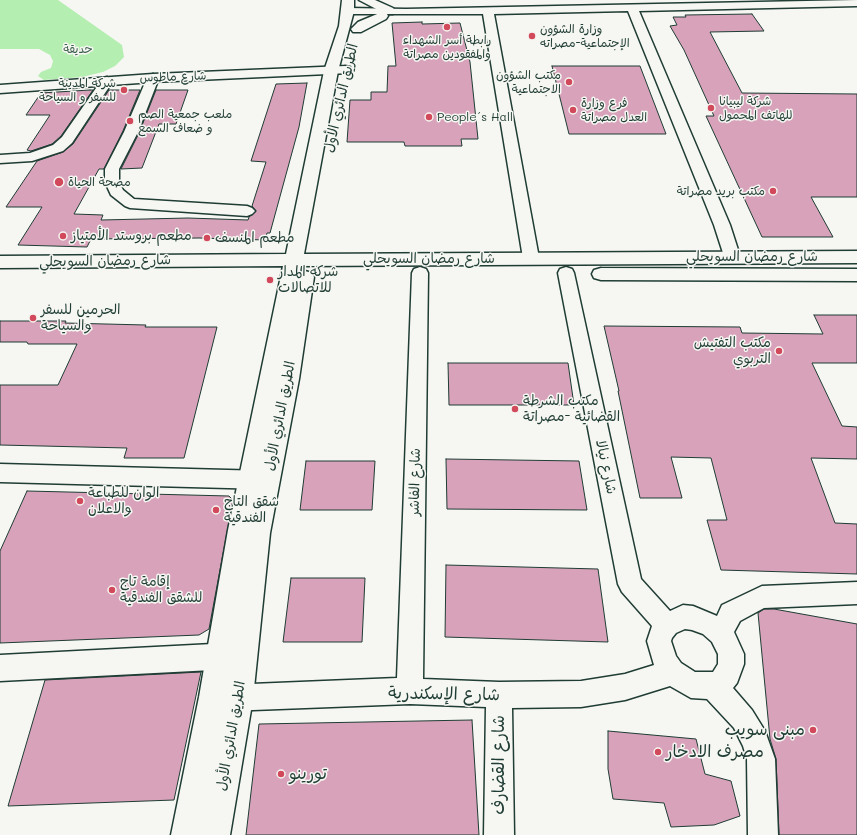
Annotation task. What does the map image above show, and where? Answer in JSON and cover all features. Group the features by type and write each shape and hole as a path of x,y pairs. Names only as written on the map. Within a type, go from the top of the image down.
{"main road":[{"path":"356,11 386,13 362,25 356,11"},
{"name":"الطريق الدائري الأول","path":"259,480 338,71 356,11"},
{"name":"شارع ماطوس","path":"0,89 108,80 338,71"},
{"name":"شارع رمضان السويحلي","path":"0,274 531,258 577,260 732,256 857,257"},
{"name":"شارع رمضان السويحلي","path":"0,262 300,265 420,273 857,274"},
{"name":"الطريق الدائري الأول","path":"259,480 280,327 300,265"},
{"path":"188,835 213,697 232,656 240,530 259,480"},
{"name":"الطريق الدائري الأول","path":"214,835 239,698 232,656"}],"street":[{"path":"386,13 857,3"},
{"path":"632,7 722,225 732,256"},
{"path":"488,10 531,258"},
{"path":"153,78 131,132 112,170 112,182 116,192 130,203 247,210"},
{"path":"0,159 32,157 58,148 67,140 108,80"},
{"name":"شارع الفاشر","path":"410,691 420,273"},
{"name":"شارع نيالا","path":"566,273 630,584 667,625"},
{"path":"0,473 259,480"},
{"path":"721,634 731,613 762,597 857,593"},
{"path":"683,618 694,618 712,626 721,634 727,643 731,654 731,664 728,674 722,681 713,686 691,685 672,672 665,662 660,642 662,632 667,625 683,618"},
{"path":"0,668 232,656"},
{"name":"شارع الإسكندرية","path":"213,697 239,698 410,691 499,695 581,694 625,687 672,672"},
{"path":"713,686 743,719 755,741 761,759 763,835"},
{"name":"شارع القضارف","path":"499,695 499,835"}],"green space":[{"name":"حديقة","path":"0,0 58,0 122,45 124,57 115,66 103,72 82,77 44,80 38,76 41,72 51,68 53,61 50,55 39,49 0,49"}],"building":[{"path":"752,14 764,31 710,32 742,93 857,94 857,197 811,197 833,237 762,237 706,116 714,116 684,50 670,26 677,25 673,17 686,17 685,15"},
{"path":"422,22 422,24 460,23 470,62 478,139 461,139 462,146 405,146 404,142 347,142 350,100 371,100 371,92 387,92 388,66 396,66 392,23"},
{"path":"552,66 640,66 666,134 569,134"},
{"path":"307,83 299,127 270,233 267,233 265,240 199,238 91,239 87,247 18,245 42,207 6,207 37,161 63,152 73,144 109,90 140,90 123,131 104,169 99,169 74,214 103,215 101,220 188,218 248,220 249,217 256,211 252,206 266,162 251,161 276,84"},
{"path":"93,90 61,136 52,144 31,151 27,150 50,115 26,115 41,93"},
{"path":"156,90 188,90 176,124 159,124 142,168 121,169 139,133"},
{"path":"814,315 857,315 857,363 812,363 842,426 857,427 857,459 811,458 835,523 857,524 857,574 721,570 707,520 727,520 711,458 671,457 682,498 640,498 619,391 604,326 740,327 742,333 823,334"},
{"path":"0,321 66,321 65,323 146,325 145,327 217,327 184,458 124,458 127,448 0,445 0,385 58,385 77,344 28,344 27,342 0,342"},
{"path":"448,363 568,363 574,405 449,405"},
{"path":"446,459 579,461 587,510 447,509"},
{"path":"306,461 375,461 372,510 300,510"},
{"name":"إقامة تاج للشقق الفندقية","path":"27,491 229,496 233,500 209,629 199,635 0,643 0,551"},
{"path":"446,565 598,569 608,642 445,637"},
{"path":"291,578 365,578 362,642 283,642"},
{"name":"مبنى سويب","path":"764,609 774,609 857,624 857,835 779,835 776,759 770,739 758,613"},
{"path":"201,672 174,800 8,806 45,680"},
{"path":"472,720 479,835 246,835 259,724"},
{"path":"608,731 696,739 705,774 731,781 740,816 714,825 671,827 664,803 613,799 608,769"}],"place":[{"name":"رابطة أسر الشهداء والمفقودين مصراتة","path":"447,27"},
{"name":"وزارة الشؤون الإجتماعية-مصراته","path":"532,36"},
{"name":"مكتب الشؤون الاجتماعية","path":"569,82"},
{"name":"شركة المدينة للسفر و السياحة","path":"124,90"},
{"name":"شركة ليبيانا للهاتف المحمول","path":"711,108"},
{"name":"فرع وزارة العدل مصراتة","path":"573,110"},
{"name":"People´s Hall","path":"429,117"},
{"name":"ملعب جمعية الصم و ضعاف السمع","path":"130,121"},
{"name":"مصحة الحياة","path":"59,182"},
{"name":"مكتب بريد مصراتة","path":"773,191"},
{"name":"مطعم بروستد الأمتياز","path":"63,236"},
{"name":"مطعم المنسف","path":"207,238"},
{"name":"شركة المدار للاتصالات","path":"270,280"},
{"name":"الحرمين للسفر والسياحة","path":"33,318"},
{"name":"مكتب التفتيش التربوي","path":"779,351"},
{"name":"مكتب الشرطة القضائية -مصراتة","path":"515,409"},
{"name":"الوان للطباعة والاعلان","path":"80,501"},
{"name":"شقق التاج الفندقية","path":"216,510"},
{"name":"إقامة تاج للشقق الفندقية","path":"112,590"},
{"name":"مبنى سويب","path":"813,730"},
{"name":"مصرف الادخار","path":"658,752"},
{"name":"تورينو","path":"281,774"}]}
